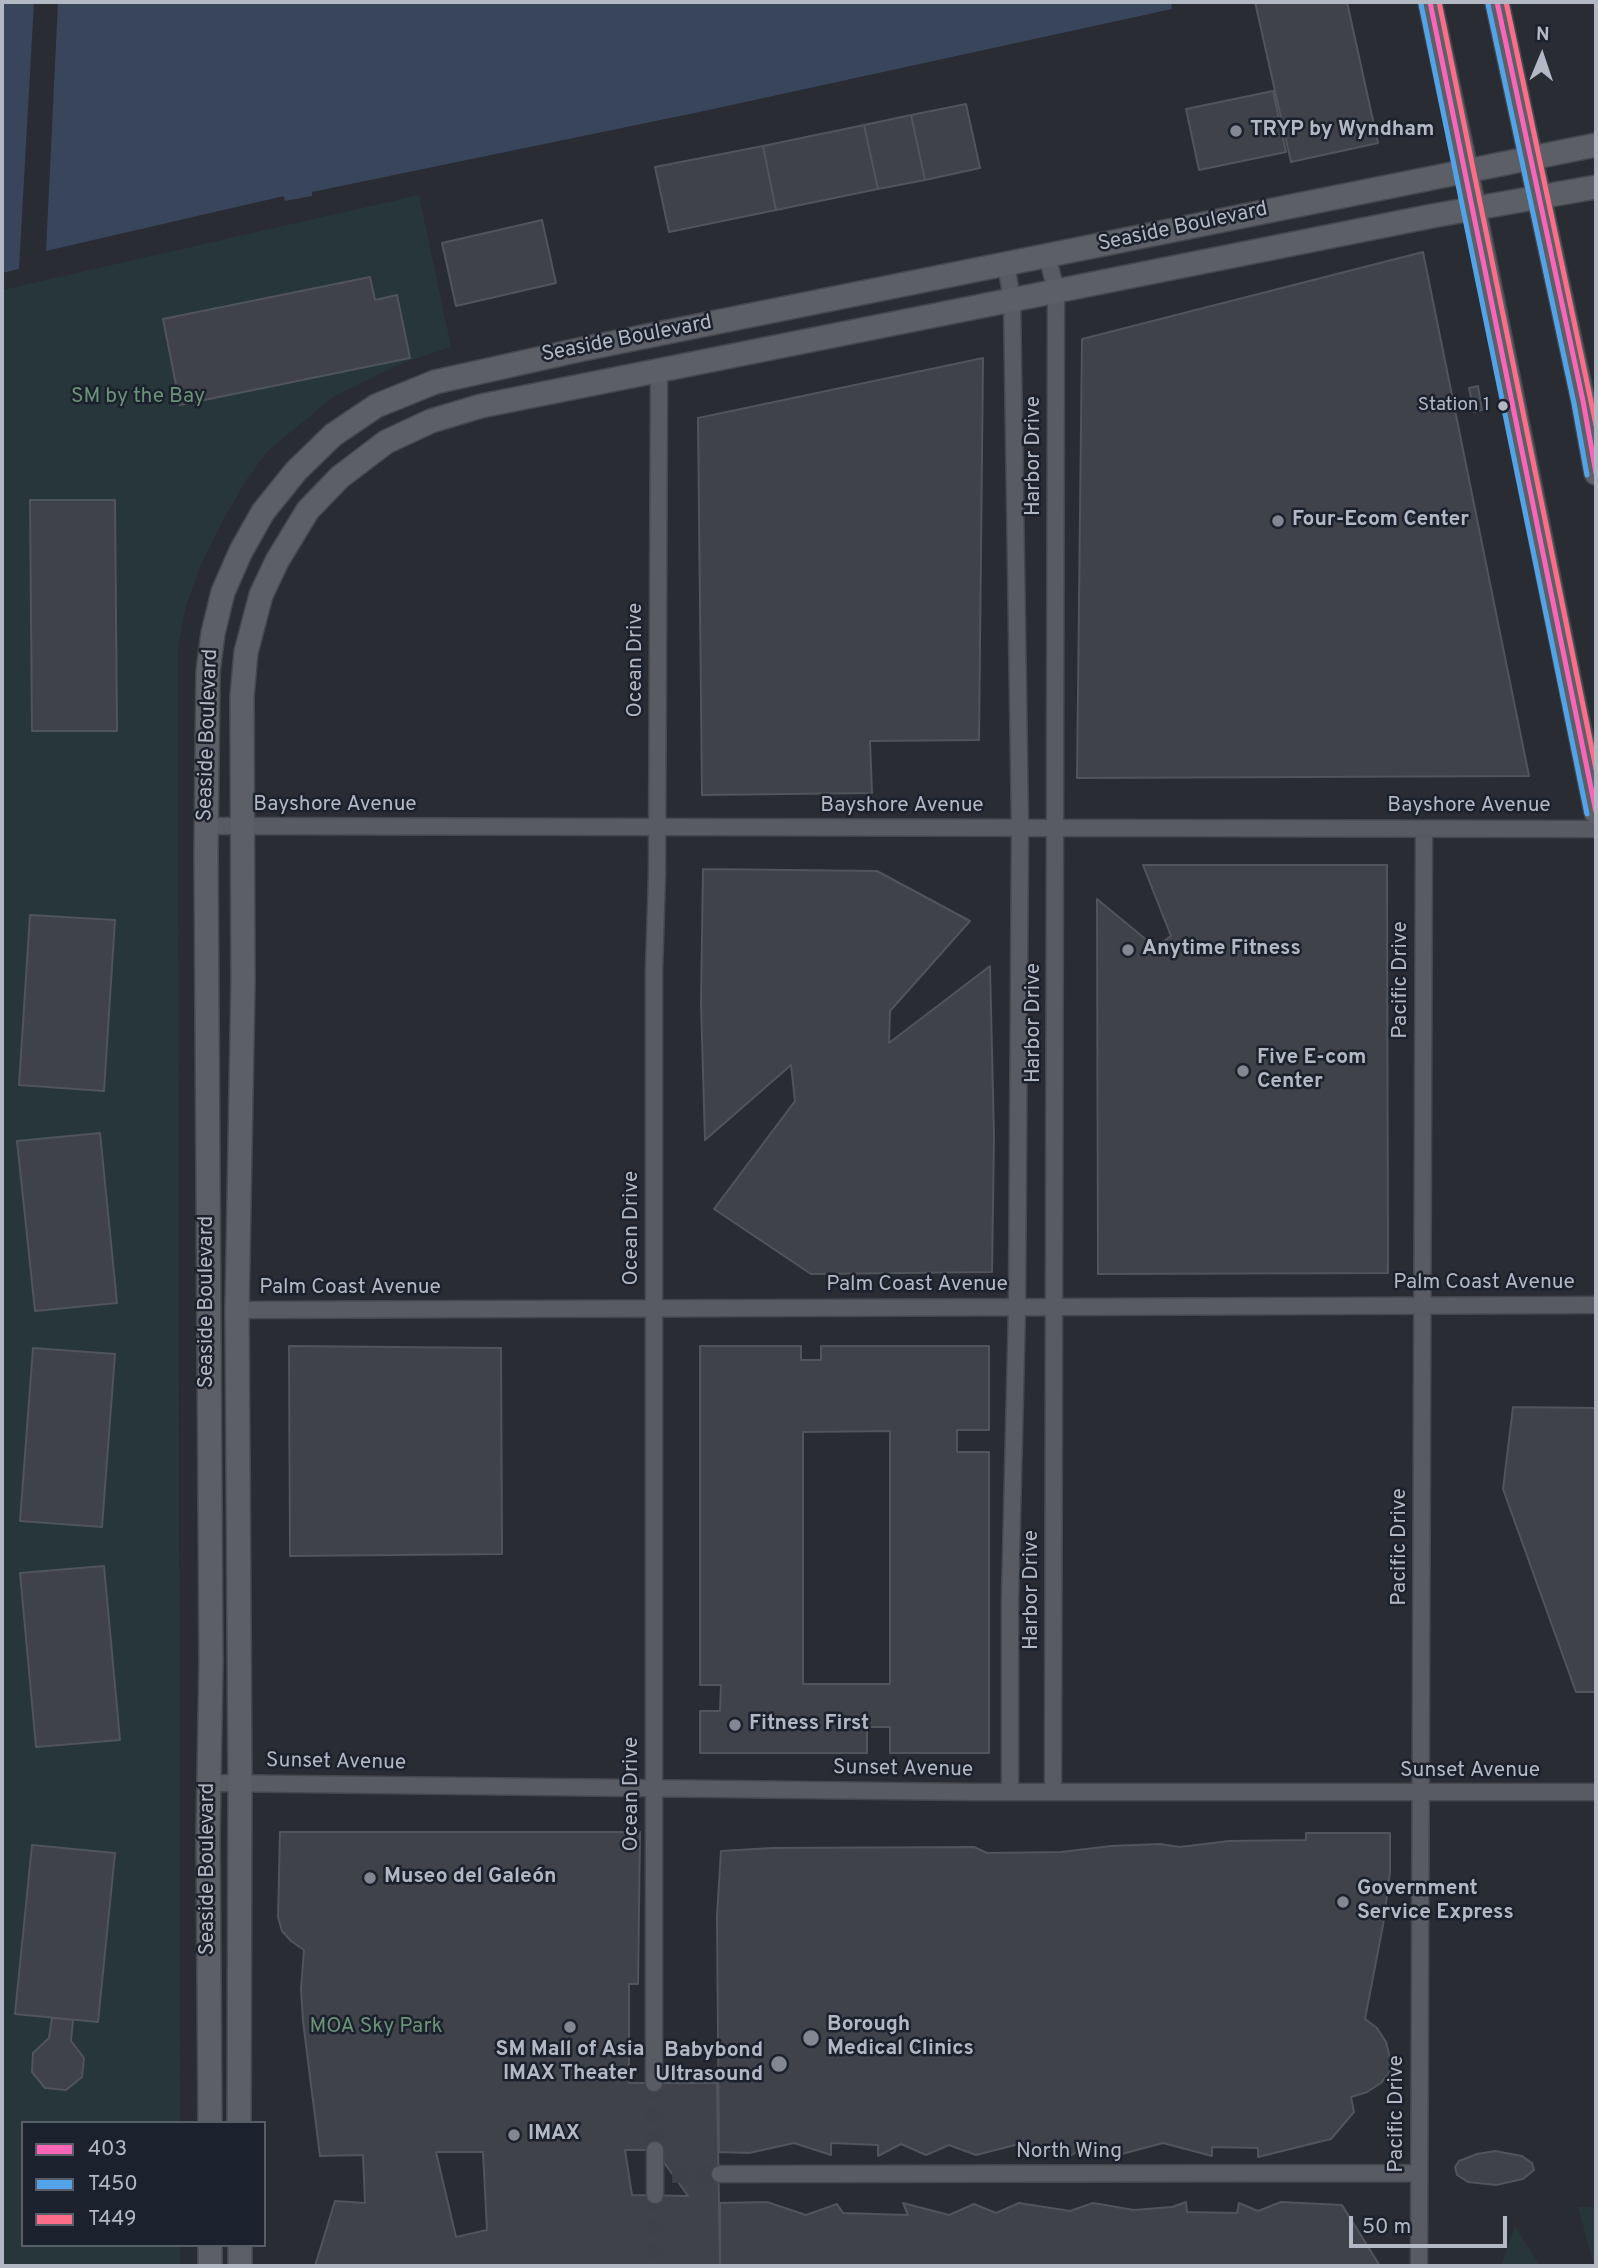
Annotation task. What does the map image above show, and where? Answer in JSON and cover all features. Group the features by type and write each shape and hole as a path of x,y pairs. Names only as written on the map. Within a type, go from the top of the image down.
{"street":[{"path":"1430,2 1596,812"},
{"path":"1497,2 1596,473"},
{"name":"Seaside Boulevard","path":"210,2121 208,672 214,624 223,592 251,531 278,492 315,451 354,419 401,394 435,382 1466,169 1596,145"},
{"name":"Seaside Boulevard","path":"239,2121 237,1310 243,983 243,696 250,633 268,577 297,527 323,493 378,447 431,421 481,406 1056,290 1596,187"},
{"name":"Harbor Drive","path":"1047,256 1056,290 1053,1792"},
{"name":"Harbor Drive","path":"1006,264 1012,300 1020,828 1010,1791"},
{"name":"Ocean Drive","path":"654,2083 654,971 659,372"},
{"name":"Bayshore Avenue","path":"207,826 1596,829"},
{"name":"Pacific Drive","path":"1419,2266 1424,828"},
{"name":"Palm Coast Avenue","path":"237,1310 1596,1305"},
{"name":"Sunset Avenue","path":"209,1783 1053,1792 1596,1793"},
{"path":"655,2150 655,2195"},
{"name":"North Wing","path":"720,2174 1419,2173"},
{"path":"655,2174 672,2175"},
{"path":"210,2247 210,2266"},
{"path":"240,2247 240,2266"}],"green space":[{"name":"SM by the Bay","path":"419,195 451,347 402,363 333,397 268,451 247,479 202,562 186,606 178,646 180,2121 21,2121 21,2247 180,2247 180,2266 2,2266 2,290"},
{"path":"1578,2207 1596,2207 1596,2266 1594,2266"},
{"path":"1515,2226 1540,2266 1501,2266"}],"water":[{"path":"2,2 34,2 19,269 2,273"},
{"path":"58,2 1171,2 1172,9 704,111 312,192 312,196 285,201 284,196 46,251"}],"building":[{"path":"1255,2 1347,2 1378,143 1291,162"},
{"name":"TRYP by Wyndham","path":"1273,91 1286,152 1199,170 1186,109"},
{"path":"966,104 980,168 925,180 911,115"},
{"path":"911,115 925,180 878,189 864,125"},
{"path":"864,125 878,189 776,210 763,146"},
{"path":"763,146 776,210 669,232 655,167"},
{"path":"542,220 556,283 456,306 442,243"},
{"name":"Four-Ecom Center","path":"1423,252 1529,776 1077,778 1082,339"},
{"path":"370,277 375,300 397,295 410,358 180,405 163,319"},
{"path":"983,358 979,740 870,741 872,793 702,795 698,418"},
{"name":"Station 1","path":"1478,386 1482,410 1474,412 1469,388"},
{"path":"30,500 115,500 117,731 32,731"},
{"name":"Five E-com Center","path":"1143,865 1387,865 1388,1273 1098,1274 1097,899 1155,947 1171,936"},
{"path":"703,869 877,871 970,921 890,1011 889,1043 990,966 994,1137 992,1272 811,1274 714,1209 795,1101 791,1065 705,1140 701,1003"},
{"path":"30,915 115,920 104,1091 19,1085"},
{"path":"100,1133 117,1303 35,1311 17,1141"},
{"path":"289,1346 501,1348 502,1554 290,1556"},
{"path":"700,1346 801,1346 801,1360 821,1360 821,1346 989,1346 989,1430 957,1430 957,1452 989,1452 989,1753 890,1753 890,1727 867,1727 867,1753 700,1753 700,1711 720,1711 721,1685 700,1685","holes":["890,1431 890,1684 803,1684 803,1432"]},
{"path":"33,1348 115,1354 102,1527 20,1521"},
{"path":"1513,1407 1596,1408 1596,1692 1576,1692 1503,1489"},
{"path":"104,1566 120,1740 36,1747 20,1573"},
{"path":"280,1832 640,1832 638,1984 629,1984 629,2083 717,2083 720,2266 315,2266 335,2201 365,2203 363,2155 320,2156 303,2021 301,1989 304,1950 282,1931 278,1917","holes":["625,2150 655,2150 688,2196 632,2195","436,2152 483,2152 487,2230 456,2237"]},
{"path":"1306,1833 1390,1833 1390,1872 1383,1925 1365,2019 1377,2028 1386,2042 1390,2072 1381,2083 1367,2092 1351,2097 1354,2112 1331,2139 1258,2157 1258,2148 1212,2147 1212,2156 1163,2143 1118,2155 1093,2142 1070,2156 1023,2143 976,2155 949,2145 926,2155 901,2144 878,2156 878,2145 831,2143 831,2155 794,2143 749,2153 719,2152 717,1916 721,1851 772,1848 974,1847 987,1853 1061,1852 1111,1846 1160,1844 1180,1847 1229,1841 1306,1840"},
{"path":"32,1845 115,1853 98,2022 15,2014"},
{"path":"52,2018 73,2020 71,2041 84,2058 82,2077 66,2090 45,2088 32,2072 33,2053 49,2038"},
{"path":"1495,2151 1522,2156 1532,2163 1534,2170 1523,2179 1496,2185 1468,2182 1457,2175 1455,2167 1459,2161"},
{"path":"767,2202 806,2215 837,2204 843,2213 908,2215 903,2203 949,2215 974,2204 996,2213 1019,2203 1070,2211 1093,2203 1134,2210 1172,2207 1186,2202 1187,2212 1237,2213 1239,2203 1258,2211 1281,2202 1342,2205 1380,2266 720,2266 720,2203"}],"tunnel":[{"path":"654,2083 655,2150"},
{"path":"672,2175 720,2174"},
{"path":"655,2195 655,2266"}],"transit line":[{"name":"403","path":"1430,2 1596,812"},
{"name":"T449","path":"1439,2 1596,769"},
{"name":"403","path":"1497,2 1596,473"},
{"name":"T449","path":"1506,2 1596,425"},
{"name":"T450","path":"1421,4 1587,814"},
{"name":"T450","path":"1488,4 1587,475"}],"place":[{"name":"TRYP by Wyndham","path":"1236,131"},
{"name":"Station 1","path":"1503,406"},
{"name":"Four-Ecom Center","path":"1278,521"},
{"name":"Anytime Fitness","path":"1128,950"},
{"name":"Five E-com Center","path":"1243,1071"},
{"name":"Fitness First","path":"735,1725"},
{"name":"Museo del Galeón","path":"370,1878"},
{"name":"Government Service Express","path":"1343,1902"},
{"name":"SM Mall of Asia IMAX Theater","path":"570,2027"},
{"name":"Borough Medical Clinics","path":"811,2038"},
{"name":"Babybond Ultrasound","path":"779,2064"},
{"name":"IMAX","path":"514,2135"}],"park label":[{"name":"MOA Sky Park","path":"376,2028"}]}
